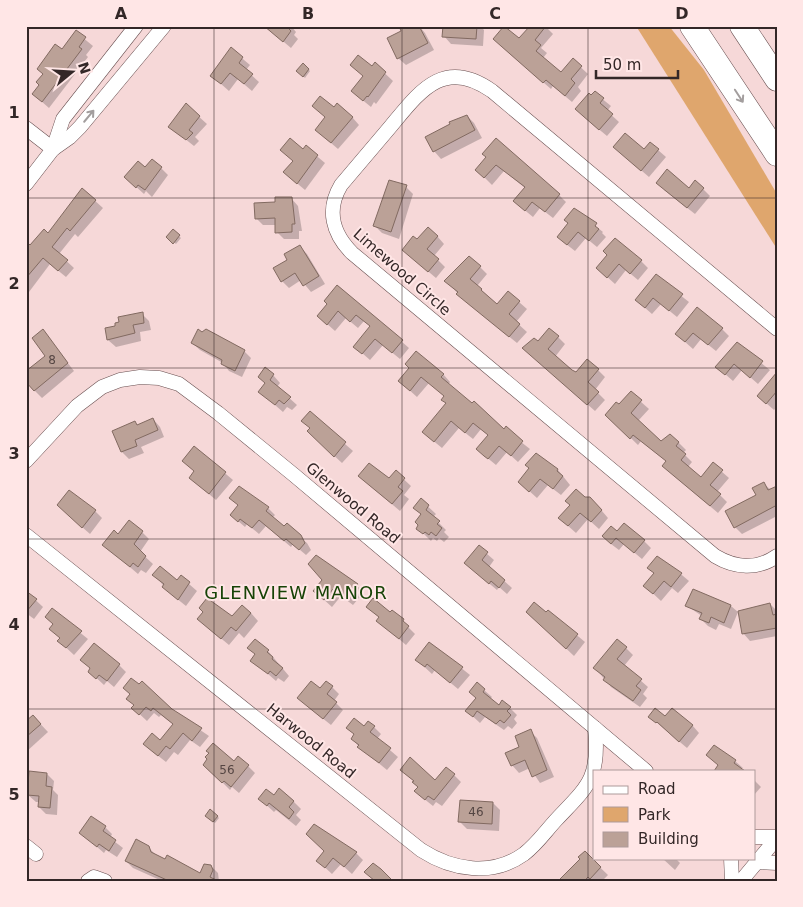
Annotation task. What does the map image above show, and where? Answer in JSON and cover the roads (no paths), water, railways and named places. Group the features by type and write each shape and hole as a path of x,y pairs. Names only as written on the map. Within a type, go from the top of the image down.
{"highway":[{"path":"692,26 777,154"},
{"path":"742,26 777,78"}],"street":[{"path":"53,149 64,119 136,26"},
{"path":"26,184 53,149 70,137 164,26"},
{"name":"Limewood Circle","path":"777,329 492,91 471,80 455,77 441,79 420,91 341,186 333,202 333,220 337,234 352,254 715,556 729,563 748,566 761,564 777,556"},
{"path":"26,128 53,149"},
{"name":"Glenwood Road","path":"26,461 77,406 102,387 120,380 140,377 159,378 179,384 294,475 645,770"},
{"name":"Harwood Road","path":"26,535 421,850 447,864 482,869 516,858 538,841 590,790 593,776"},
{"name":"Harwood Road","path":"594,770 596,762 595,728"},
{"path":"756,837 777,838"},
{"path":"741,881 777,838"},
{"path":"731,860 732,881"},
{"path":"756,862 777,863"},
{"path":"88,881 94,877 104,881"}],"district":[{"name":"GLENVIEW MANOR","path":"296,593"}]}
